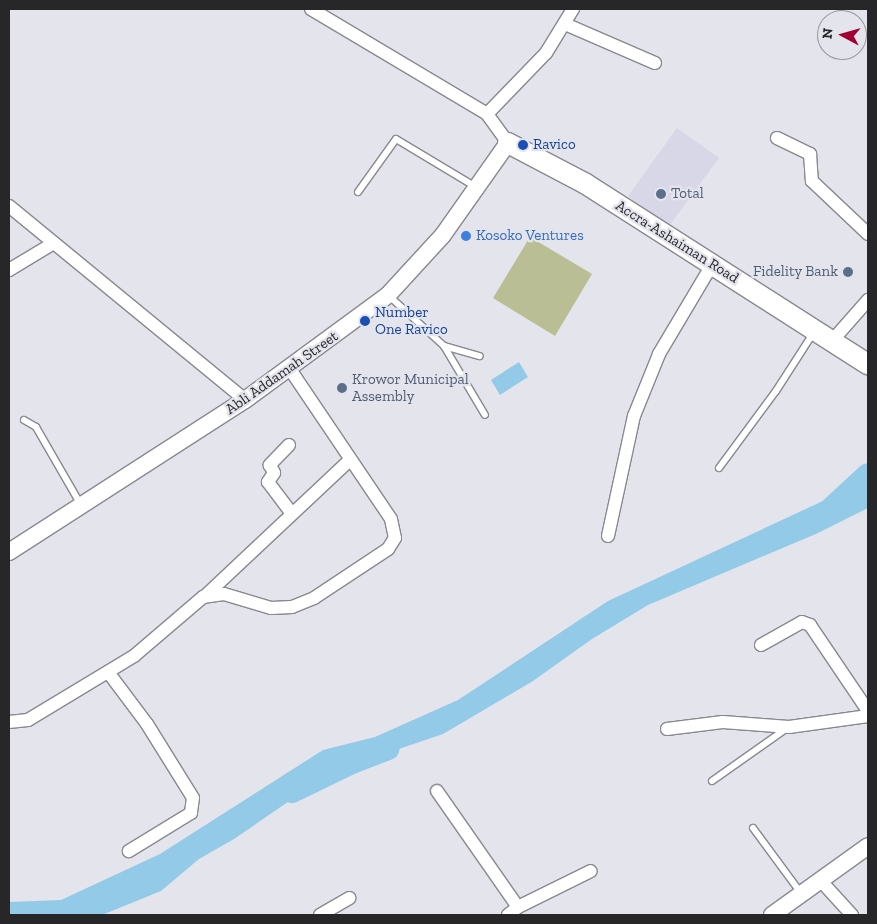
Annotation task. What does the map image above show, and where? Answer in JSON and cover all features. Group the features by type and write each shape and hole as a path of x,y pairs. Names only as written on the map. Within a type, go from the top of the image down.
{"main road":[{"name":"Accra-Ashaiman Road","path":"508,142 586,184 713,263 868,364"}],"street":[{"path":"311,9 487,114 508,142"},
{"path":"487,114 546,53 573,9"},
{"path":"565,24 655,63"},
{"path":"777,138 810,154 812,182 868,234"},
{"name":"Abli Addamah Street","path":"9,552 245,400 388,295 443,236 508,142"},
{"path":"9,206 245,400"},
{"path":"9,270 54,243"},
{"path":"608,536 638,407 659,354 713,263"},
{"path":"824,336 868,300"},
{"path":"203,597 224,594 272,608 292,607 314,598 388,549 395,538 391,519 349,461 289,368"},
{"path":"290,445 270,464 274,473 268,482 292,514"},
{"path":"9,722 28,720 134,656 203,597 349,461"},
{"path":"667,729 723,722 789,727 867,710 810,625 802,622 761,645"},
{"path":"108,672 147,724 193,798 191,813 129,851"},
{"path":"437,791 513,911 591,871"},
{"path":"772,915 868,846"},
{"path":"821,880 852,915"},
{"path":"320,915 350,898"}],"lane":[{"path":"358,192 396,139 476,187"},
{"path":"388,295 444,346 485,415"},
{"path":"718,468 776,391 824,336"},
{"path":"444,346 480,356"},
{"path":"24,420 36,428 81,507"},
{"path":"712,781 789,727"},
{"path":"753,828 802,894"}],"shaded area":[{"path":"677,128 719,158 669,226 628,196"}],"green space":[{"path":"530,237 592,274 555,336 493,298"}],"water":[{"path":"519,362 528,377 500,395 491,380"},
{"path":"868,480 868,508 818,533 648,605 592,639 533,681 443,734 387,753 333,766 314,784 234,839 199,859 161,891 102,915 9,915 9,902 61,900 160,854 323,750 375,737 458,700 608,601"}],"waterway":[{"path":"831,508 868,474"},
{"path":"292,792 352,763 388,749"}],"place":[{"name":"Ravico","path":"523,145"},
{"name":"Total","path":"661,194"},
{"name":"Kosoko Ventures","path":"466,236"},
{"name":"Fidelity Bank","path":"848,272"},
{"name":"Number One Ravico","path":"365,321"},
{"name":"Krowor Municipal Assembly","path":"342,388"}]}
